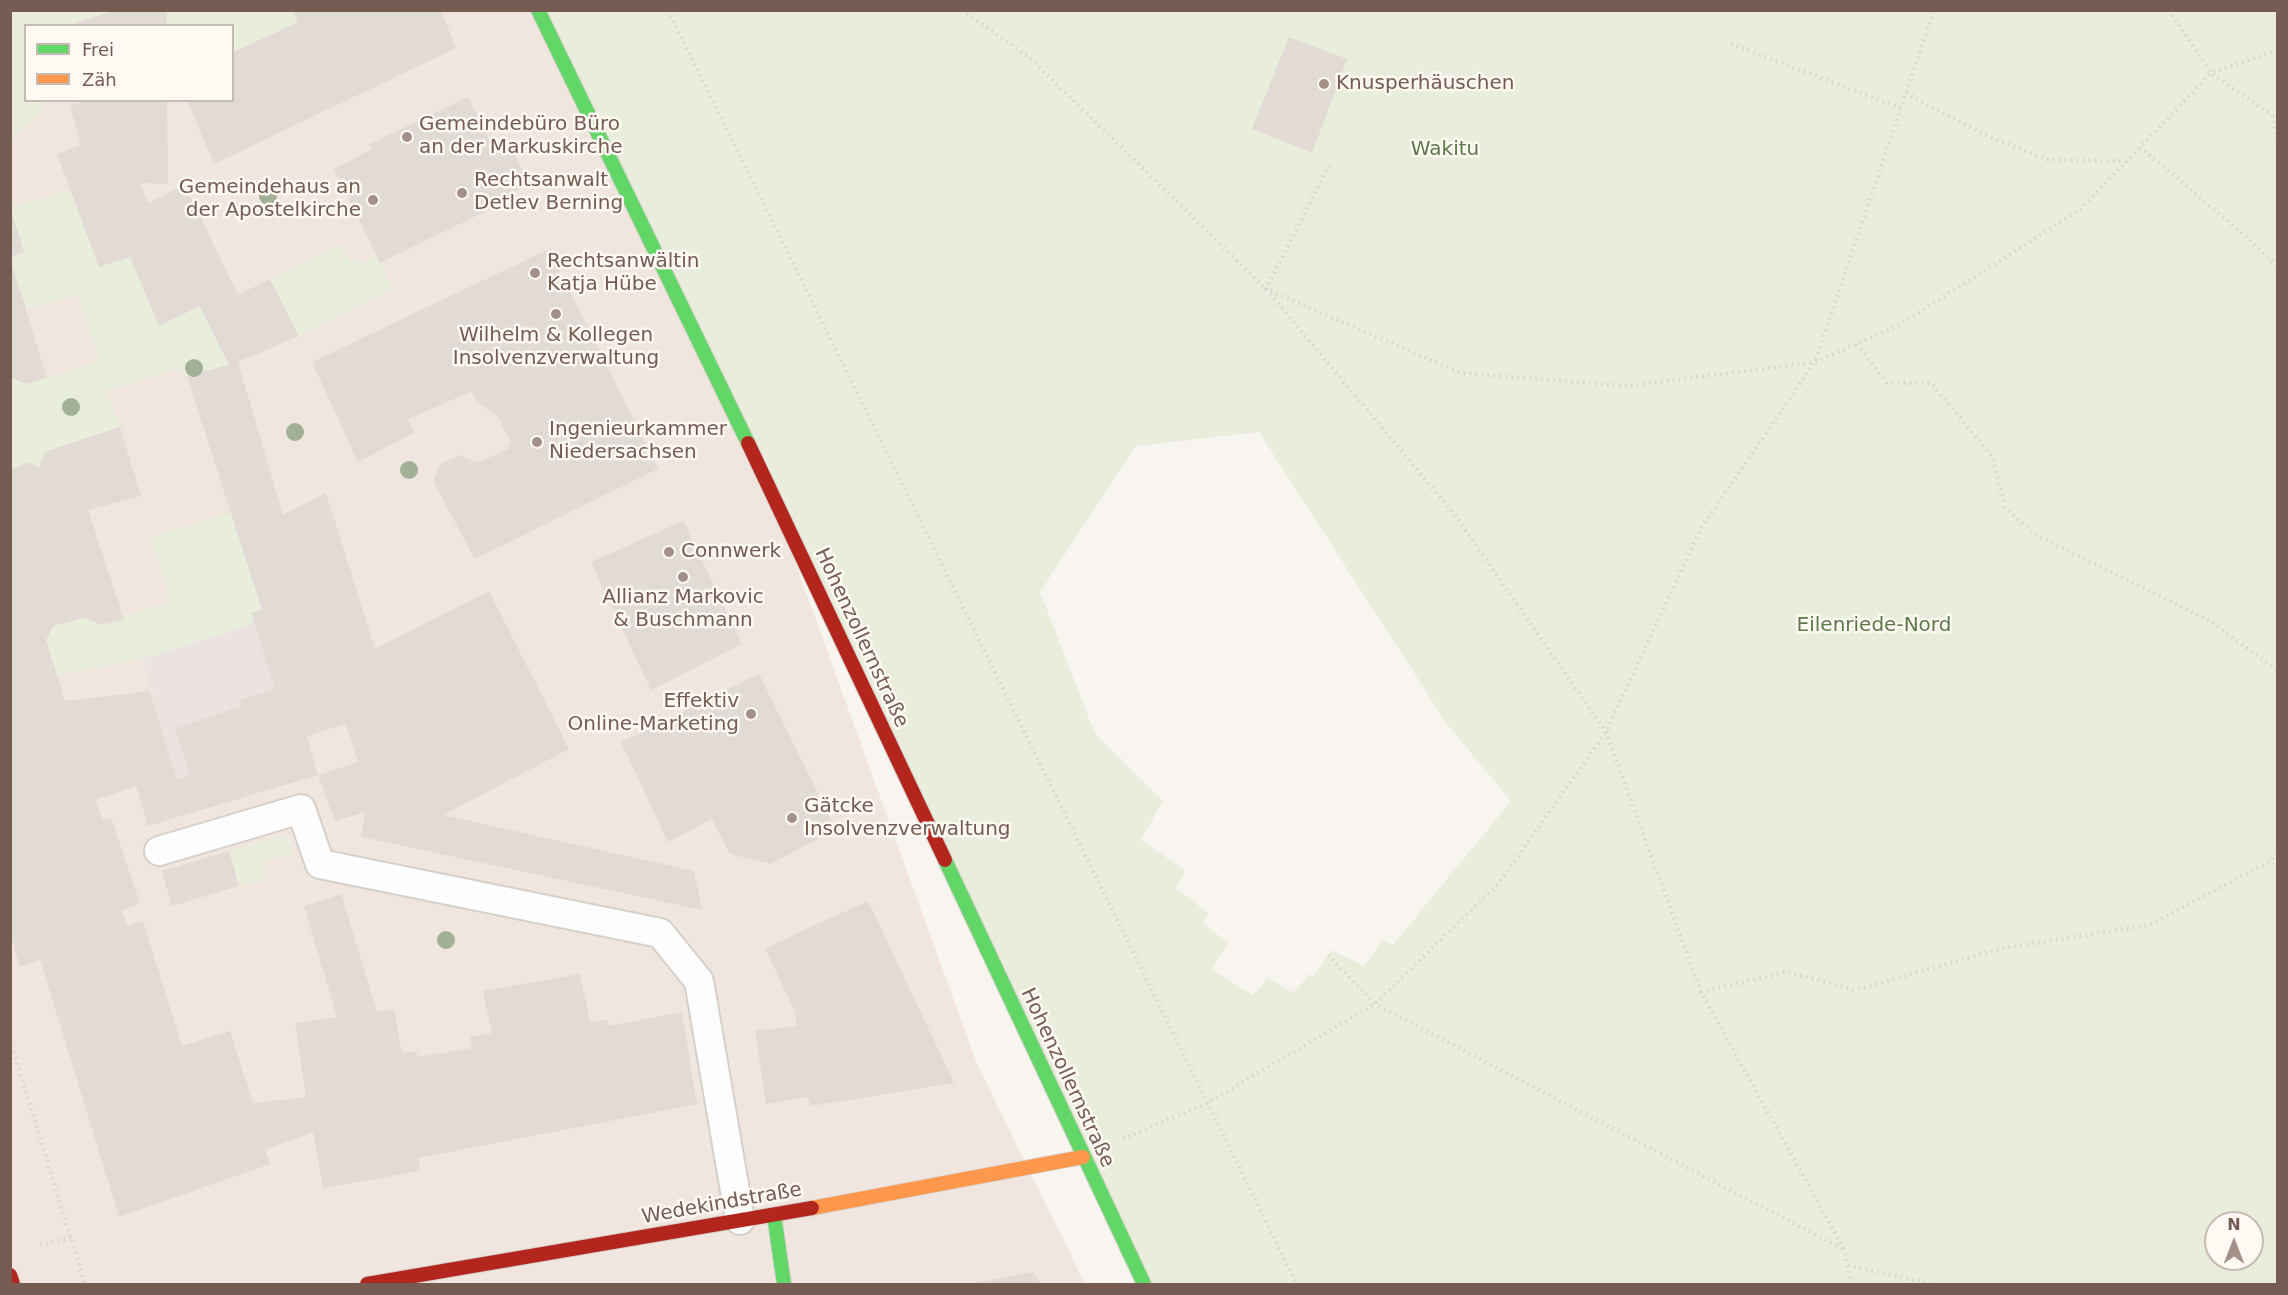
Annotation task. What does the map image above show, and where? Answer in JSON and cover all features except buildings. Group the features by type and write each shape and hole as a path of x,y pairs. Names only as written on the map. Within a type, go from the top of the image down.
{"street":[{"name":"Hohenzollernstraße","path":"538,10 763,474 1144,1284"},
{"name":"Wedekindstraße","path":"367,1284 774,1215 1083,1157"},
{"path":"774,1215 784,1284"},
{"path":"10,1275 13,1284"}],"lane":[{"path":"159,850 301,809 320,864 660,933 699,981 740,1220"}],"path":[{"path":"668,10 1297,1284"},
{"path":"962,10 1030,58 1266,289 1455,515 1606,732 1701,992 1844,1250 1851,1284"},
{"path":"1083,1157 1207,1102 1376,1004 1498,883 1606,732 1701,528 1815,362 1934,10"},
{"path":"2169,10 2211,73 2272,115 2277,143"},
{"path":"1731,44 1901,108"},
{"path":"1266,289 1461,373 1628,387 1815,362 1899,325 2081,209 2211,73 2277,50"},
{"path":"1906,93 1985,135 2049,160 2126,161"},
{"path":"2140,147 2248,238 2277,267"},
{"path":"1266,289 1329,165"},
{"path":"1857,344 1887,383 1930,383 1992,456 2005,507 2034,534 2210,621 2277,671"},
{"path":"1701,992 1787,972 1856,990 2003,948 2149,925 2269,862 2277,852"},
{"path":"1328,955 1376,1004 1844,1250"},
{"path":"10,1040 85,1284"},
{"path":"1848,1265 1931,1284"}],"shaded area":[{"path":"10,11 538,11 763,474 977,1064 1085,1284 13,1284 10,1275"},
{"path":"254,623 275,689 240,700 241,706 190,776 177,780 143,659"}],"green space":[{"path":"11,11 116,11 70,24 24,24 24,102 42,102 44,109 11,140"},
{"path":"167,11 293,11 298,22 234,53 234,24 167,24"},
{"name":"Eilenriede-Nord","path":"538,11 2277,11 2277,1284 1144,1284","holes":["1259,432 1447,724 1511,801 1393,945 1383,940 1364,966 1331,950 1314,977 1309,974 1294,993 1268,978 1253,995 1212,970 1228,943 1203,923 1208,913 1176,888 1186,871 1141,840 1163,801 1095,734 1040,592 1136,446"]},
{"path":"71,190 99,267 130,257 159,325 200,306 229,365 187,376 177,369 106,391 120,427 44,452 39,467 12,469 11,479 10,377 26,384 100,361 78,295 26,310 11,258 24,252 13,217 11,217 11,207"},
{"path":"341,245 349,261 362,263 377,255 392,289 299,336 270,279"},
{"path":"232,512 262,610 251,614 254,623 143,659 57,675 46,640 53,626 85,618 101,625 124,620 123,617 171,602 151,537"},
{"path":"283,835 290,839 294,854 262,862 266,880 239,886 229,851"}],"traffic: fast":[{"path":"538,10 748,443"},
{"path":"945,860 1144,1284"},
{"path":"774,1215 784,1284"}],"traffic: slow":[{"path":"812,1208 1083,1157"}],"traffic: jam":[{"path":"748,443 945,860"},
{"path":"367,1284 812,1208"},
{"path":"10,1275 13,1284"}],"place":[{"name":"Knusperhäuschen","path":"1324,84"},
{"name":"Gemeindebüro Büro an der Markuskirche","path":"407,137"},
{"name":"Rechtsanwalt Detlev Berning","path":"462,193"},
{"name":"Gemeindehaus an der Apostelkirche","path":"373,200"},
{"name":"Rechtsanwältin Katja Hübe","path":"535,273"},
{"name":"Wilhelm & Kollegen Insolvenzverwaltung","path":"556,314"},
{"name":"Ingenieurkammer Niedersachsen","path":"537,442"},
{"name":"Connwerk","path":"669,552"},
{"name":"Allianz Markovic & Buschmann","path":"683,577"},
{"name":"Effektiv Online-Marketing","path":"751,714"},
{"name":"Gätcke Insolvenzverwaltung","path":"792,818"}],"park label":[{"name":"Wakitu","path":"1445,150"}]}
